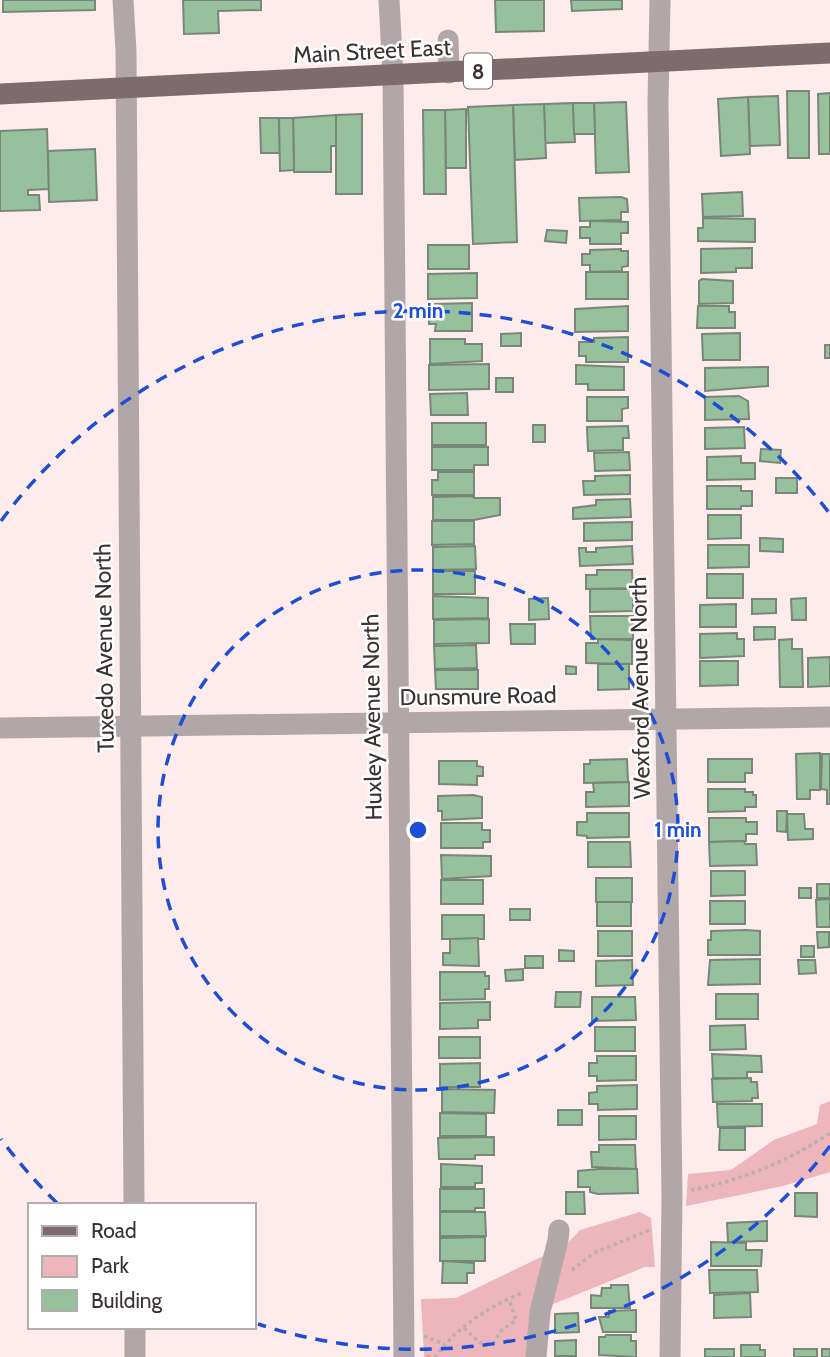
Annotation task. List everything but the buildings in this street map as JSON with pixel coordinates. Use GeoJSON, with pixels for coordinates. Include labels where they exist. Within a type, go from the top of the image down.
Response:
{"type":"FeatureCollection","features":[{"type":"Feature","properties":{"kind":"main road","name":"Main Street East"},"geometry":{"type":"LineString","coordinates":[[0,94],[125,90],[830,53]]}},
{"type":"Feature","properties":{"kind":"street","name":"Tuxedo Avenue North"},"geometry":{"type":"LineString","coordinates":[[123,0],[134,1203]]}},
{"type":"Feature","properties":{"kind":"street","name":"Huxley Avenue North"},"geometry":{"type":"LineString","coordinates":[[389,0],[393,76],[404,1357]]}},
{"type":"Feature","properties":{"kind":"street","name":"Wexford Avenue North"},"geometry":{"type":"LineString","coordinates":[[660,0],[658,103],[672,1198],[670,1357]]}},
{"type":"Feature","properties":{"kind":"street"},"geometry":{"type":"LineString","coordinates":[[448,40],[449,73]]}},
{"type":"Feature","properties":{"kind":"street","name":"Dunsmure Road"},"geometry":{"type":"LineString","coordinates":[[0,728],[830,717]]}},
{"type":"Feature","properties":{"kind":"street"},"geometry":{"type":"LineString","coordinates":[[536,1357],[540,1312],[559,1230]]}},
{"type":"Feature","properties":{"kind":"street"},"geometry":{"type":"LineString","coordinates":[[135,1329],[135,1357]]}},
{"type":"Feature","properties":{"kind":"path"},"geometry":{"type":"LineString","coordinates":[[427,1357],[436,1356],[444,1344],[485,1311],[523,1292],[547,1286],[594,1253],[652,1229],[659,1210],[683,1191],[724,1184],[755,1172],[812,1145],[830,1133]]}},
{"type":"Feature","properties":{"kind":"path"},"geometry":{"type":"LineString","coordinates":[[464,1328],[480,1343],[493,1344],[502,1331],[516,1320],[509,1299]]}},
{"type":"Feature","properties":{"kind":"green space"},"geometry":{"type":"Polygon","coordinates":[[[830,1101],[830,1172],[783,1186],[686,1206],[688,1174],[731,1170],[774,1140],[817,1124],[820,1105],[830,1101]]]}},
{"type":"Feature","properties":{"kind":"green space"},"geometry":{"type":"Polygon","coordinates":[[[640,1212],[651,1218],[655,1267],[645,1267],[536,1311],[529,1357],[424,1357],[421,1299],[456,1298],[566,1245],[580,1230],[640,1212]]]}}]}
